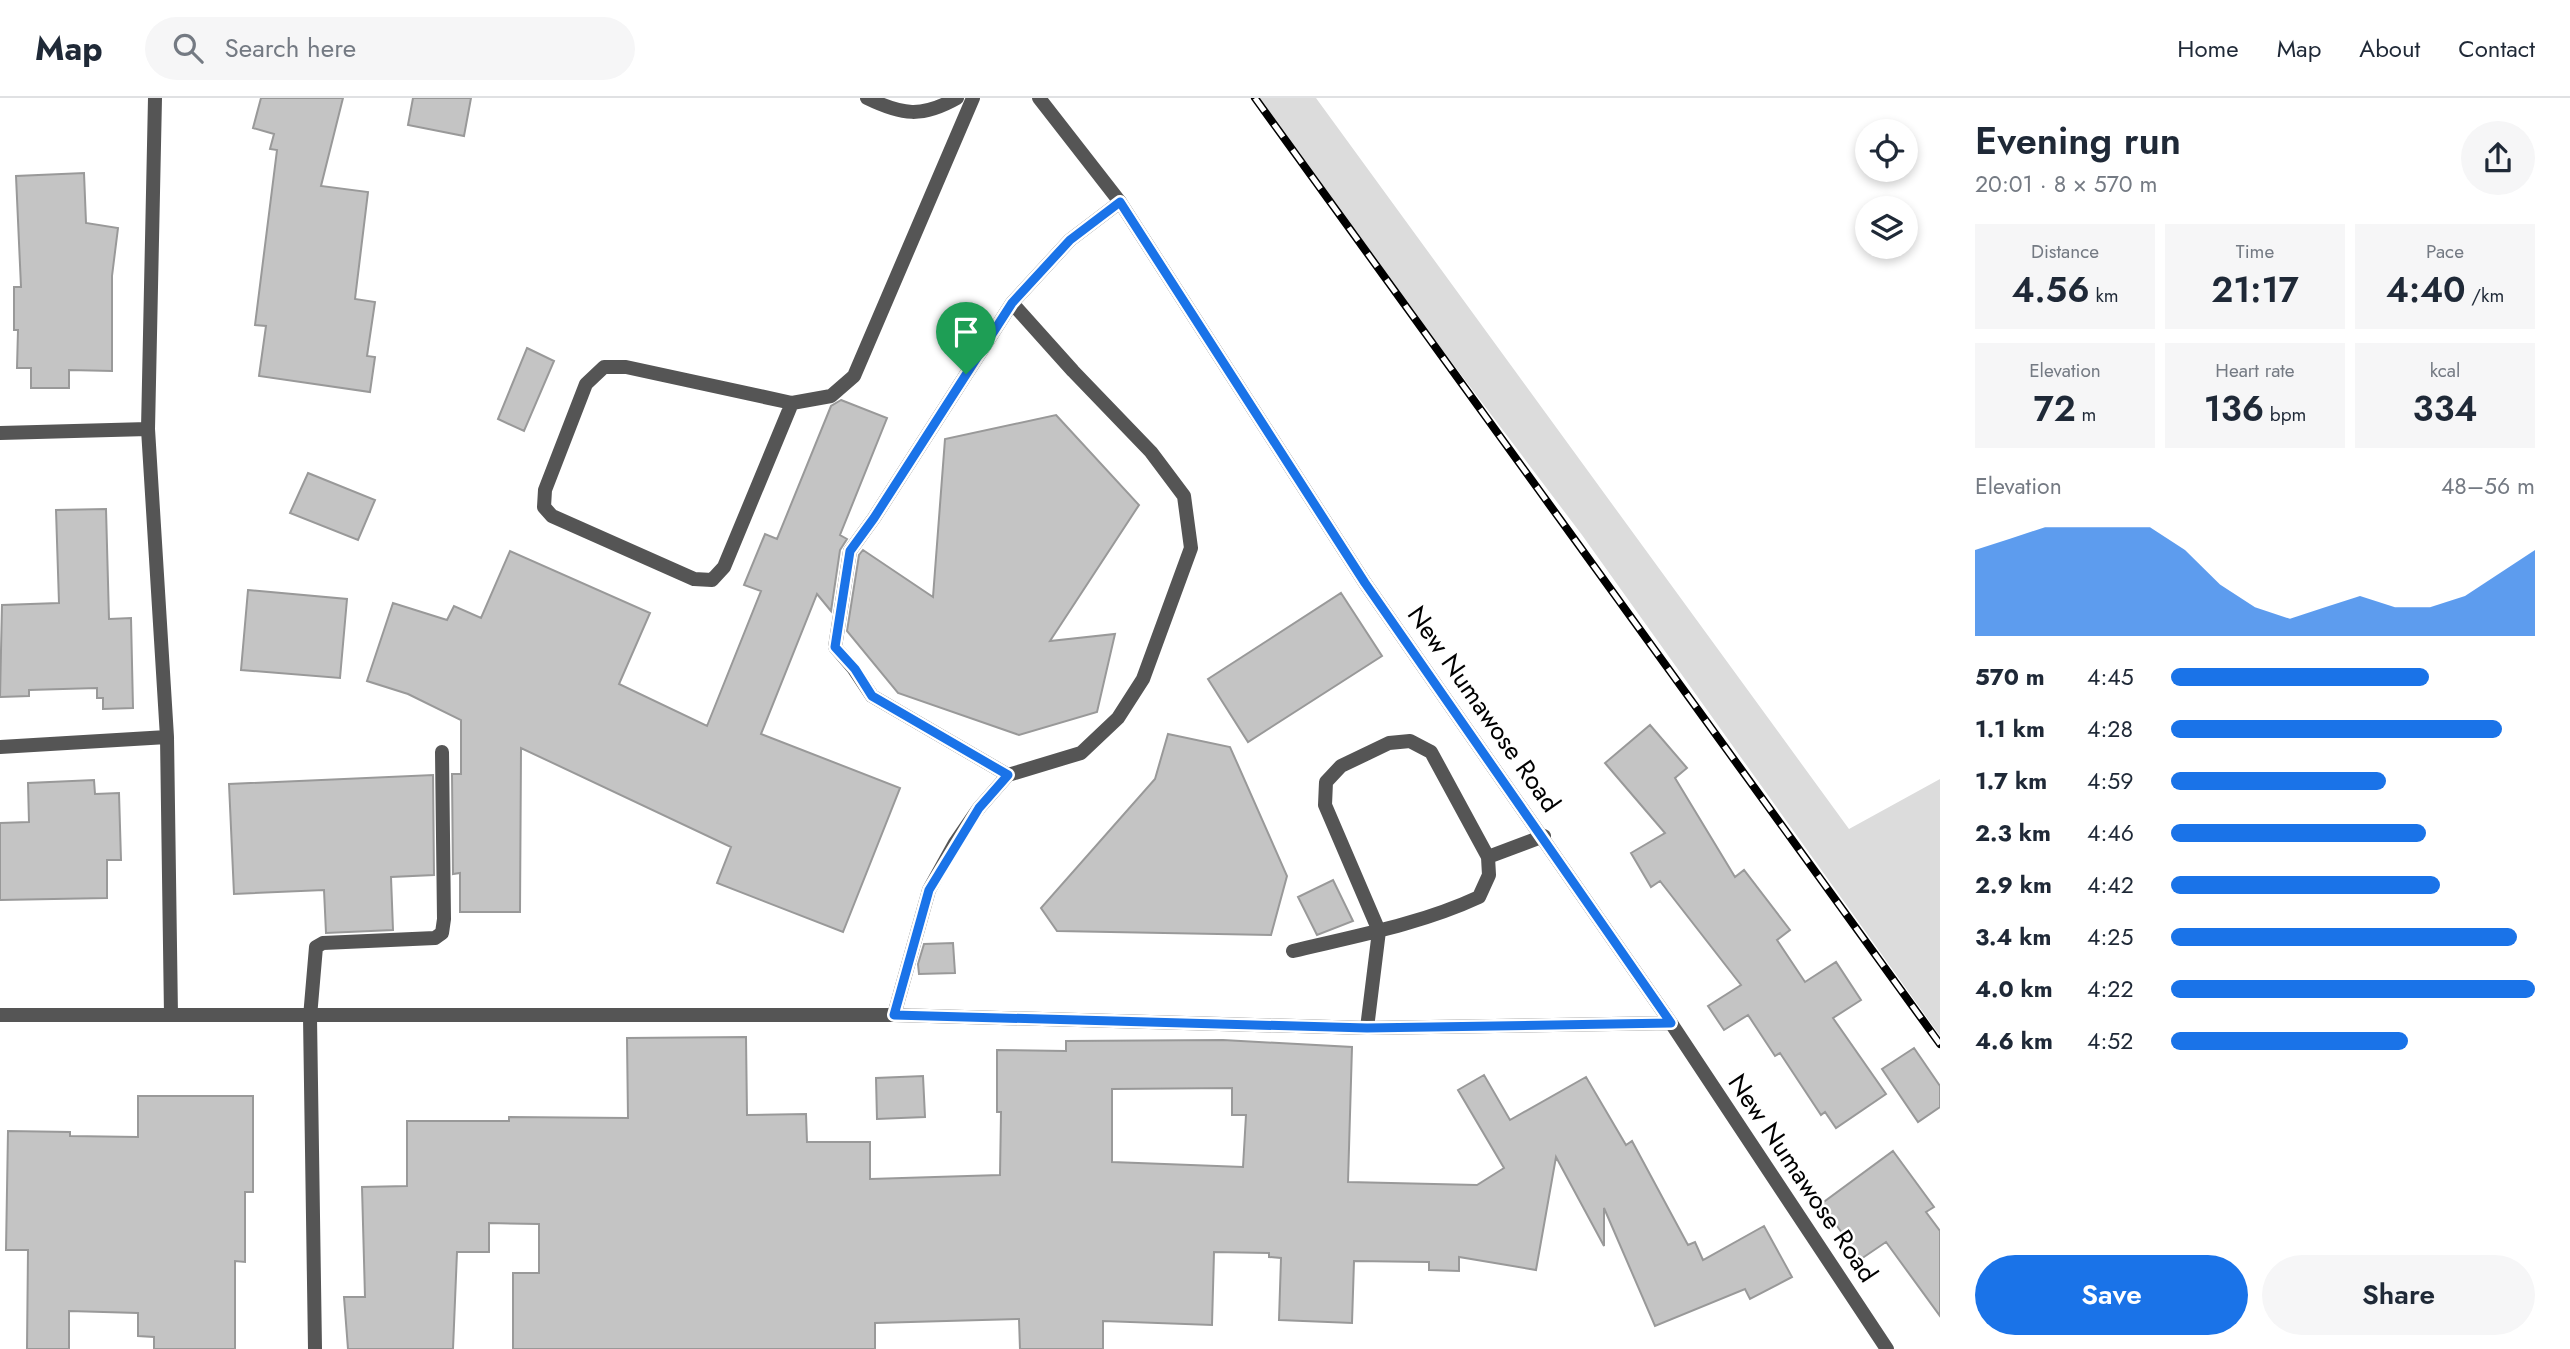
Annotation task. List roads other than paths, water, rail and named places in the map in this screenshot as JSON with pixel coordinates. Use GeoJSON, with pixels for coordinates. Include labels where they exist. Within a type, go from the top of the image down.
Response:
{"type":"FeatureCollection","features":[{"type":"Feature","properties":{"kind":"street"},"geometry":{"type":"LineString","coordinates":[[155,98],[148,429],[167,737],[171,1016]]}},
{"type":"Feature","properties":{"kind":"street"},"geometry":{"type":"LineString","coordinates":[[867,98],[904,113],[925,111],[957,98]]}},
{"type":"Feature","properties":{"kind":"street"},"geometry":{"type":"LineString","coordinates":[[792,403],[724,567],[712,580],[694,579],[552,516],[544,507],[545,490],[586,384],[604,367],[626,367],[792,403],[831,396],[854,376],[972,98]]}},
{"type":"Feature","properties":{"kind":"street","name":"New Numawose Road"},"geometry":{"type":"LineString","coordinates":[[1039,98],[1120,202],[1365,583],[1544,836],[1887,1349]]}},
{"type":"Feature","properties":{"kind":"street"},"geometry":{"type":"LineString","coordinates":[[1008,775],[872,696],[855,669],[835,647],[850,551],[1012,303],[1070,240],[1120,202]]}},
{"type":"Feature","properties":{"kind":"street"},"geometry":{"type":"LineString","coordinates":[[894,1015],[929,890],[979,808],[1008,775],[1082,753],[1118,718],[1143,679],[1191,548],[1184,496],[1151,452],[1012,303]]}},
{"type":"Feature","properties":{"kind":"street"},"geometry":{"type":"LineString","coordinates":[[0,433],[148,429]]}},
{"type":"Feature","properties":{"kind":"street"},"geometry":{"type":"LineString","coordinates":[[0,747],[167,737]]}},
{"type":"Feature","properties":{"kind":"street"},"geometry":{"type":"LineString","coordinates":[[1293,951],[1379,931],[1454,909],[1479,897],[1489,875],[1488,857],[1431,752],[1410,741],[1389,743],[1341,766],[1326,782],[1325,805],[1379,931],[1367,1028]]}},
{"type":"Feature","properties":{"kind":"street"},"geometry":{"type":"LineString","coordinates":[[315,1349],[310,1017],[316,947],[323,943],[435,938],[442,933],[442,752]]}},
{"type":"Feature","properties":{"kind":"street"},"geometry":{"type":"LineString","coordinates":[[1488,857],[1544,836]]}},
{"type":"Feature","properties":{"kind":"street"},"geometry":{"type":"LineString","coordinates":[[0,1015],[894,1015],[1367,1028],[1671,1023]]}},
{"type":"Feature","properties":{"kind":"railway"},"geometry":{"type":"LineString","coordinates":[[1255,98],[1940,1044]]}}]}
